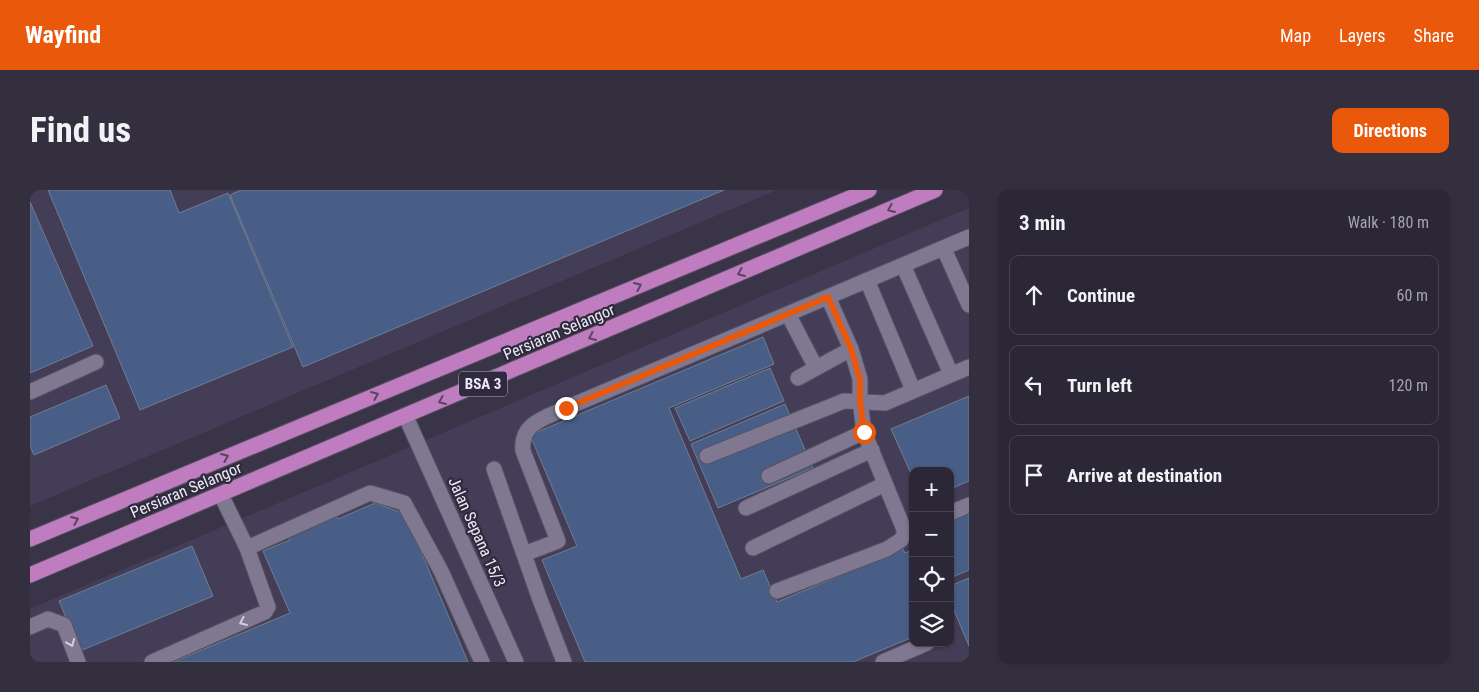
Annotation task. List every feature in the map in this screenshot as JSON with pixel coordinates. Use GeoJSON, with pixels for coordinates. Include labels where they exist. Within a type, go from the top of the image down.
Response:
{"type":"FeatureCollection","features":[{"type":"Feature","properties":{"kind":"main road","name":"Persiaran Selangor"},"geometry":{"type":"LineString","coordinates":[[30,538],[869,190]]}},
{"type":"Feature","properties":{"kind":"main road","name":"Persiaran Selangor"},"geometry":{"type":"LineString","coordinates":[[30,576],[935,190]]}},
{"type":"Feature","properties":{"kind":"lane"},"geometry":{"type":"LineString","coordinates":[[524,554],[558,541],[523,451],[524,433],[531,425],[969,237]]}},
{"type":"Feature","properties":{"kind":"lane"},"geometry":{"type":"LineString","coordinates":[[944,249],[969,306]]}},
{"type":"Feature","properties":{"kind":"lane"},"geometry":{"type":"LineString","coordinates":[[903,265],[951,374]]}},
{"type":"Feature","properties":{"kind":"lane"},"geometry":{"type":"LineString","coordinates":[[867,280],[914,390]]}},
{"type":"Feature","properties":{"kind":"lane"},"geometry":{"type":"LineString","coordinates":[[776,591],[887,549],[901,540],[909,531],[885,484],[864,432],[860,401],[860,379],[851,349],[828,297]]}},
{"type":"Feature","properties":{"kind":"lane"},"geometry":{"type":"LineString","coordinates":[[788,314],[816,368]]}},
{"type":"Feature","properties":{"kind":"lane"},"geometry":{"type":"LineString","coordinates":[[798,378],[851,349]]}},
{"type":"Feature","properties":{"kind":"lane"},"geometry":{"type":"LineString","coordinates":[[30,392],[96,362]]}},
{"type":"Feature","properties":{"kind":"lane"},"geometry":{"type":"LineString","coordinates":[[707,456],[844,401],[885,403],[969,366]]}},
{"type":"Feature","properties":{"kind":"lane","name":"Jalan Sepana 15/3"},"geometry":{"type":"LineString","coordinates":[[406,417],[516,662]]}},
{"type":"Feature","properties":{"kind":"lane"},"geometry":{"type":"LineString","coordinates":[[770,476],[864,432]]}},
{"type":"Feature","properties":{"kind":"lane"},"geometry":{"type":"LineString","coordinates":[[746,508],[872,450]]}},
{"type":"Feature","properties":{"kind":"lane"},"geometry":{"type":"LineString","coordinates":[[494,469],[564,662]]}},
{"type":"Feature","properties":{"kind":"lane"},"geometry":{"type":"LineString","coordinates":[[753,548],[885,484]]}},
{"type":"Feature","properties":{"kind":"lane"},"geometry":{"type":"LineString","coordinates":[[247,548],[370,493],[404,503],[441,571],[482,662]]}},
{"type":"Feature","properties":{"kind":"lane"},"geometry":{"type":"LineString","coordinates":[[152,662],[264,612],[268,607],[247,548],[221,495]]}},
{"type":"Feature","properties":{"kind":"lane"},"geometry":{"type":"LineString","coordinates":[[952,512],[969,505]]}},
{"type":"Feature","properties":{"kind":"lane"},"geometry":{"type":"LineString","coordinates":[[30,627],[48,619],[64,625],[78,662]]}},
{"type":"Feature","properties":{"kind":"lane"},"geometry":{"type":"LineString","coordinates":[[883,662],[918,647]]}},
{"type":"Feature","properties":{"kind":"shaded area"},"geometry":{"type":"Polygon","coordinates":[[[30,190],[777,190],[30,506],[30,190]]]}},
{"type":"Feature","properties":{"kind":"shaded area"},"geometry":{"type":"Polygon","coordinates":[[[969,208],[969,662],[30,662],[30,609],[969,208]]]}},
{"type":"Feature","properties":{"kind":"building"},"geometry":{"type":"Polygon","coordinates":[[[48,190],[170,190],[179,213],[228,193],[293,347],[140,410],[48,190]]]}},
{"type":"Feature","properties":{"kind":"building"},"geometry":{"type":"Polygon","coordinates":[[[241,190],[724,190],[303,367],[230,195],[241,190]]]}},
{"type":"Feature","properties":{"kind":"building"},"geometry":{"type":"Polygon","coordinates":[[[30,202],[93,346],[30,373],[30,202]]]}},
{"type":"Feature","properties":{"kind":"building"},"geometry":{"type":"Polygon","coordinates":[[[763,337],[774,364],[669,408],[741,579],[763,570],[777,602],[903,549],[905,553],[909,552],[909,639],[853,662],[585,662],[542,560],[577,546],[530,435],[763,337]]]}},
{"type":"Feature","properties":{"kind":"building"},"geometry":{"type":"Polygon","coordinates":[[[770,368],[784,401],[690,441],[675,408],[770,368]]]}},
{"type":"Feature","properties":{"kind":"building"},"geometry":{"type":"Polygon","coordinates":[[[106,385],[120,418],[34,455],[30,446],[30,417],[106,385]]]}},
{"type":"Feature","properties":{"kind":"building"},"geometry":{"type":"Polygon","coordinates":[[[969,396],[969,481],[954,487],[954,467],[909,467],[909,469],[891,429],[969,396]]]}},
{"type":"Feature","properties":{"kind":"building"},"geometry":{"type":"Polygon","coordinates":[[[785,404],[813,468],[718,508],[691,444],[785,404]]]}},
{"type":"Feature","properties":{"kind":"building"},"geometry":{"type":"Polygon","coordinates":[[[375,503],[405,514],[468,662],[173,662],[290,613],[263,551],[290,540],[287,534],[335,513],[338,519],[375,503]]]}},
{"type":"Feature","properties":{"kind":"building"},"geometry":{"type":"Polygon","coordinates":[[[969,512],[969,570],[954,576],[954,557],[954,518],[969,512]]]}},
{"type":"Feature","properties":{"kind":"building"},"geometry":{"type":"Polygon","coordinates":[[[192,546],[213,596],[80,651],[59,601],[192,546]]]}},
{"type":"Feature","properties":{"kind":"building"},"geometry":{"type":"Polygon","coordinates":[[[969,578],[969,646],[954,610],[954,584],[969,578]]]}},
{"type":"Feature","properties":{"kind":"route"},"geometry":{"type":"LineString","coordinates":[[566,408],[828,297],[851,349],[860,379],[860,401],[864,432]]}}]}
